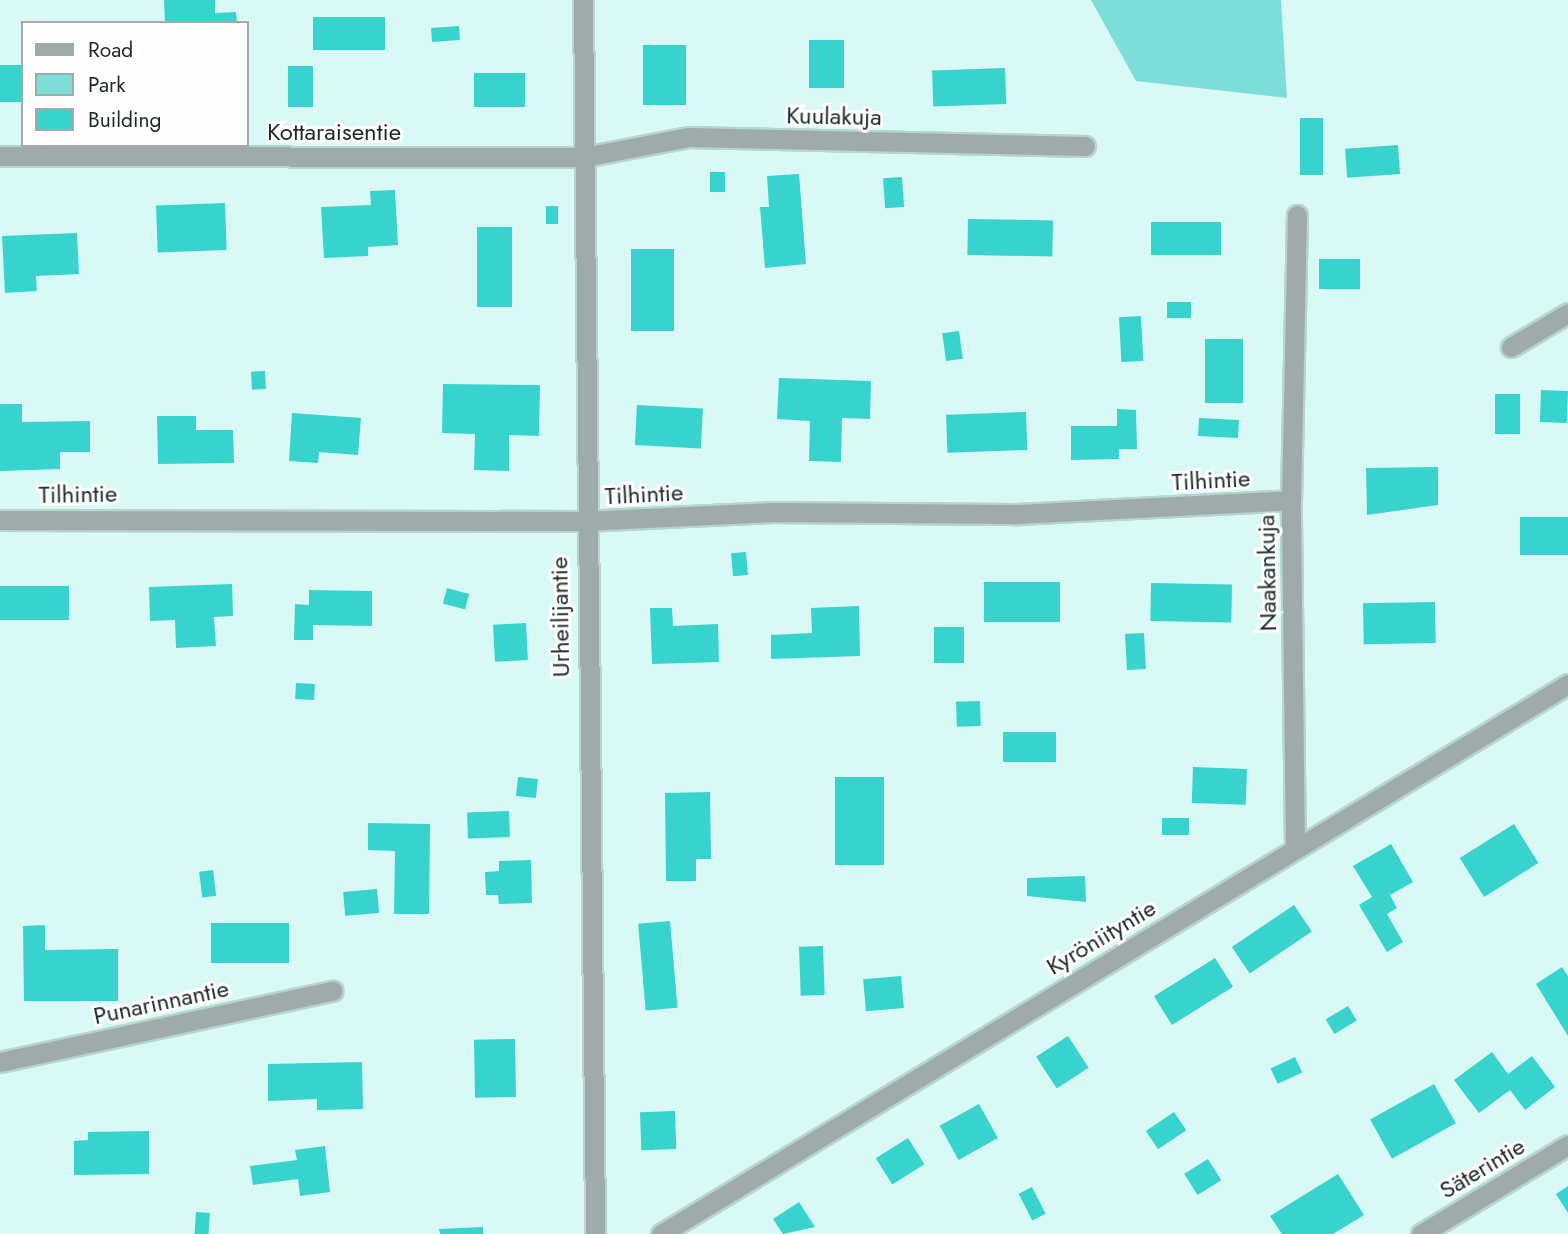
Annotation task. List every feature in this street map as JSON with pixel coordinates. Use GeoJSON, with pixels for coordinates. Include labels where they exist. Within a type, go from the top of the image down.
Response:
{"type":"FeatureCollection","features":[{"type":"Feature","properties":{"kind":"street","name":"Urheilijantie"},"geometry":{"type":"LineString","coordinates":[[583,0],[583,521],[595,1234]]}},
{"type":"Feature","properties":{"kind":"street","name":"Kuulakuja"},"geometry":{"type":"LineString","coordinates":[[584,158],[689,137],[1085,146]]}},
{"type":"Feature","properties":{"kind":"street","name":"Kottaraisentie"},"geometry":{"type":"LineString","coordinates":[[0,156],[584,158]]}},
{"type":"Feature","properties":{"kind":"street","name":"Naakankuja"},"geometry":{"type":"LineString","coordinates":[[1295,847],[1291,500],[1297,215]]}},
{"type":"Feature","properties":{"kind":"street"},"geometry":{"type":"LineString","coordinates":[[1511,346],[1568,313]]}},
{"type":"Feature","properties":{"kind":"street","name":"Tilhintie"},"geometry":{"type":"LineString","coordinates":[[0,520],[583,521],[773,512],[1017,514],[1291,500]]}},
{"type":"Feature","properties":{"kind":"street","name":"Kyröniityntie"},"geometry":{"type":"LineString","coordinates":[[661,1234],[1295,847],[1568,684]]}},
{"type":"Feature","properties":{"kind":"street","name":"Punarinnantie"},"geometry":{"type":"LineString","coordinates":[[0,1062],[332,991]]}},
{"type":"Feature","properties":{"kind":"street","name":"Säterintie"},"geometry":{"type":"LineString","coordinates":[[1421,1234],[1568,1145]]}},
{"type":"Feature","properties":{"kind":"green space"},"geometry":{"type":"Polygon","coordinates":[[[1091,0],[1281,0],[1287,98],[1136,81],[1091,0]]]}},
{"type":"Feature","properties":{"kind":"building"},"geometry":{"type":"Polygon","coordinates":[[[164,0],[215,0],[215,13],[236,12],[237,21],[165,21],[164,0]]]}},
{"type":"Feature","properties":{"kind":"building"},"geometry":{"type":"Polygon","coordinates":[[[313,17],[385,17],[385,50],[313,50],[313,17]]]}},
{"type":"Feature","properties":{"kind":"building"},"geometry":{"type":"Polygon","coordinates":[[[459,26],[460,40],[432,42],[431,28],[459,26]]]}},
{"type":"Feature","properties":{"kind":"building"},"geometry":{"type":"Polygon","coordinates":[[[809,40],[844,40],[844,88],[809,88],[809,40]]]}},
{"type":"Feature","properties":{"kind":"building"},"geometry":{"type":"Polygon","coordinates":[[[643,45],[686,45],[686,105],[643,105],[643,45]]]}},
{"type":"Feature","properties":{"kind":"building"},"geometry":{"type":"Polygon","coordinates":[[[0,65],[21,65],[21,102],[0,102],[0,65]]]}},
{"type":"Feature","properties":{"kind":"building"},"geometry":{"type":"Polygon","coordinates":[[[288,66],[313,66],[313,107],[288,107],[288,66]]]}},
{"type":"Feature","properties":{"kind":"building"},"geometry":{"type":"Polygon","coordinates":[[[1005,68],[1006,104],[933,107],[932,71],[1005,68]]]}},
{"type":"Feature","properties":{"kind":"building"},"geometry":{"type":"Polygon","coordinates":[[[474,73],[525,73],[525,107],[474,107],[474,73]]]}},
{"type":"Feature","properties":{"kind":"building"},"geometry":{"type":"Polygon","coordinates":[[[1300,118],[1323,118],[1323,175],[1300,175],[1300,118]]]}},
{"type":"Feature","properties":{"kind":"building"},"geometry":{"type":"Polygon","coordinates":[[[1398,145],[1400,174],[1347,178],[1345,149],[1398,145]]]}},
{"type":"Feature","properties":{"kind":"building"},"geometry":{"type":"Polygon","coordinates":[[[710,172],[725,172],[725,192],[710,192],[710,172]]]}},
{"type":"Feature","properties":{"kind":"building"},"geometry":{"type":"Polygon","coordinates":[[[799,174],[806,264],[765,268],[760,207],[769,207],[767,176],[799,174]]]}},
{"type":"Feature","properties":{"kind":"building"},"geometry":{"type":"Polygon","coordinates":[[[902,177],[904,207],[885,208],[883,178],[902,177]]]}},
{"type":"Feature","properties":{"kind":"building"},"geometry":{"type":"Polygon","coordinates":[[[395,190],[398,245],[368,247],[368,256],[324,258],[321,207],[371,205],[370,191],[395,190]]]}},
{"type":"Feature","properties":{"kind":"building"},"geometry":{"type":"Polygon","coordinates":[[[225,203],[227,250],[158,252],[156,205],[225,203]]]}},
{"type":"Feature","properties":{"kind":"building"},"geometry":{"type":"Polygon","coordinates":[[[546,206],[558,206],[558,224],[546,224],[546,206]]]}},
{"type":"Feature","properties":{"kind":"building"},"geometry":{"type":"Polygon","coordinates":[[[968,219],[1053,220],[1052,256],[967,255],[968,219]]]}},
{"type":"Feature","properties":{"kind":"building"},"geometry":{"type":"Polygon","coordinates":[[[1151,222],[1221,222],[1221,255],[1151,255],[1151,222]]]}},
{"type":"Feature","properties":{"kind":"building"},"geometry":{"type":"Polygon","coordinates":[[[477,227],[512,227],[512,307],[477,307],[477,227]]]}},
{"type":"Feature","properties":{"kind":"building"},"geometry":{"type":"Polygon","coordinates":[[[77,233],[79,274],[36,276],[37,291],[5,293],[2,236],[77,233]]]}},
{"type":"Feature","properties":{"kind":"building"},"geometry":{"type":"Polygon","coordinates":[[[631,249],[674,249],[674,331],[631,331],[631,249]]]}},
{"type":"Feature","properties":{"kind":"building"},"geometry":{"type":"Polygon","coordinates":[[[1319,259],[1360,259],[1360,289],[1319,289],[1319,259]]]}},
{"type":"Feature","properties":{"kind":"building"},"geometry":{"type":"Polygon","coordinates":[[[1167,302],[1191,302],[1191,318],[1167,318],[1167,302]]]}},
{"type":"Feature","properties":{"kind":"building"},"geometry":{"type":"Polygon","coordinates":[[[1141,316],[1143,361],[1121,362],[1119,317],[1141,316]]]}},
{"type":"Feature","properties":{"kind":"building"},"geometry":{"type":"Polygon","coordinates":[[[959,331],[963,359],[946,361],[942,333],[959,331]]]}},
{"type":"Feature","properties":{"kind":"building"},"geometry":{"type":"Polygon","coordinates":[[[1205,339],[1243,339],[1243,403],[1205,403],[1205,339]]]}},
{"type":"Feature","properties":{"kind":"building"},"geometry":{"type":"Polygon","coordinates":[[[265,371],[266,389],[252,390],[251,372],[265,371]]]}},
{"type":"Feature","properties":{"kind":"building"},"geometry":{"type":"Polygon","coordinates":[[[779,378],[871,381],[870,419],[842,418],[841,462],[809,461],[810,421],[777,419],[779,378]]]}},
{"type":"Feature","properties":{"kind":"building"},"geometry":{"type":"Polygon","coordinates":[[[443,384],[540,385],[539,436],[509,435],[509,471],[474,470],[475,434],[442,433],[443,384]]]}},
{"type":"Feature","properties":{"kind":"building"},"geometry":{"type":"Polygon","coordinates":[[[1541,390],[1568,391],[1567,423],[1540,422],[1541,390]]]}},
{"type":"Feature","properties":{"kind":"building"},"geometry":{"type":"Polygon","coordinates":[[[1495,394],[1520,394],[1520,434],[1495,434],[1495,394]]]}},
{"type":"Feature","properties":{"kind":"building"},"geometry":{"type":"Polygon","coordinates":[[[0,404],[22,404],[22,422],[90,421],[90,452],[60,452],[60,469],[0,471],[0,404]]]}},
{"type":"Feature","properties":{"kind":"building"},"geometry":{"type":"Polygon","coordinates":[[[637,405],[703,408],[701,448],[635,445],[637,405]]]}},
{"type":"Feature","properties":{"kind":"building"},"geometry":{"type":"Polygon","coordinates":[[[1117,409],[1136,410],[1137,449],[1119,449],[1119,459],[1071,460],[1071,426],[1117,426],[1117,409]]]}},
{"type":"Feature","properties":{"kind":"building"},"geometry":{"type":"Polygon","coordinates":[[[1026,412],[1027,450],[947,453],[946,415],[1026,412]]]}},
{"type":"Feature","properties":{"kind":"building"},"geometry":{"type":"Polygon","coordinates":[[[292,413],[361,418],[358,455],[319,452],[318,463],[289,461],[292,413]]]}},
{"type":"Feature","properties":{"kind":"building"},"geometry":{"type":"Polygon","coordinates":[[[157,416],[196,416],[196,430],[233,430],[234,463],[158,464],[157,416]]]}},
{"type":"Feature","properties":{"kind":"building"},"geometry":{"type":"Polygon","coordinates":[[[1199,418],[1239,420],[1238,438],[1198,436],[1199,418]]]}},
{"type":"Feature","properties":{"kind":"building"},"geometry":{"type":"Polygon","coordinates":[[[1438,467],[1438,505],[1367,515],[1366,468],[1438,467]]]}},
{"type":"Feature","properties":{"kind":"building"},"geometry":{"type":"Polygon","coordinates":[[[1520,517],[1568,517],[1568,555],[1520,555],[1520,517]]]}},
{"type":"Feature","properties":{"kind":"building"},"geometry":{"type":"Polygon","coordinates":[[[746,552],[748,575],[733,576],[731,553],[746,552]]]}},
{"type":"Feature","properties":{"kind":"building"},"geometry":{"type":"Polygon","coordinates":[[[984,582],[1060,582],[1060,622],[984,622],[984,582]]]}},
{"type":"Feature","properties":{"kind":"building"},"geometry":{"type":"Polygon","coordinates":[[[1151,583],[1232,584],[1231,622],[1150,621],[1151,583]]]}},
{"type":"Feature","properties":{"kind":"building"},"geometry":{"type":"Polygon","coordinates":[[[232,584],[233,616],[214,617],[216,646],[176,648],[175,620],[150,621],[149,587],[232,584]]]}},
{"type":"Feature","properties":{"kind":"building"},"geometry":{"type":"Polygon","coordinates":[[[0,586],[69,586],[69,620],[0,620],[0,586]]]}},
{"type":"Feature","properties":{"kind":"building"},"geometry":{"type":"Polygon","coordinates":[[[447,588],[469,594],[465,609],[443,603],[447,588]]]}},
{"type":"Feature","properties":{"kind":"building"},"geometry":{"type":"Polygon","coordinates":[[[309,590],[372,591],[372,626],[313,625],[313,640],[294,640],[295,604],[309,605],[309,590]]]}},
{"type":"Feature","properties":{"kind":"building"},"geometry":{"type":"Polygon","coordinates":[[[1435,602],[1436,643],[1364,644],[1363,603],[1435,602]]]}},
{"type":"Feature","properties":{"kind":"building"},"geometry":{"type":"Polygon","coordinates":[[[859,606],[860,656],[771,659],[771,635],[812,633],[811,608],[859,606]]]}},
{"type":"Feature","properties":{"kind":"building"},"geometry":{"type":"Polygon","coordinates":[[[650,608],[672,608],[673,626],[718,624],[719,662],[652,664],[650,608]]]}},
{"type":"Feature","properties":{"kind":"building"},"geometry":{"type":"Polygon","coordinates":[[[526,623],[528,660],[495,662],[493,625],[526,623]]]}},
{"type":"Feature","properties":{"kind":"building"},"geometry":{"type":"Polygon","coordinates":[[[934,627],[964,627],[964,663],[934,663],[934,627]]]}},
{"type":"Feature","properties":{"kind":"building"},"geometry":{"type":"Polygon","coordinates":[[[1144,633],[1146,669],[1127,670],[1125,634],[1144,633]]]}},
{"type":"Feature","properties":{"kind":"building"},"geometry":{"type":"Polygon","coordinates":[[[296,683],[315,684],[314,700],[295,699],[296,683]]]}},
{"type":"Feature","properties":{"kind":"building"},"geometry":{"type":"Polygon","coordinates":[[[980,701],[981,726],[957,727],[956,702],[980,701]]]}},
{"type":"Feature","properties":{"kind":"building"},"geometry":{"type":"Polygon","coordinates":[[[1003,732],[1056,732],[1056,762],[1003,762],[1003,732]]]}},
{"type":"Feature","properties":{"kind":"building"},"geometry":{"type":"Polygon","coordinates":[[[1193,767],[1247,769],[1246,805],[1192,803],[1193,767]]]}},
{"type":"Feature","properties":{"kind":"building"},"geometry":{"type":"Polygon","coordinates":[[[518,777],[538,779],[536,798],[516,796],[518,777]]]}},
{"type":"Feature","properties":{"kind":"building"},"geometry":{"type":"Polygon","coordinates":[[[835,777],[884,777],[884,865],[835,865],[835,777]]]}},
{"type":"Feature","properties":{"kind":"building"},"geometry":{"type":"Polygon","coordinates":[[[710,792],[711,859],[696,859],[696,881],[666,881],[665,793],[710,792]]]}},
{"type":"Feature","properties":{"kind":"building"},"geometry":{"type":"Polygon","coordinates":[[[509,811],[510,837],[468,838],[467,812],[509,811]]]}},
{"type":"Feature","properties":{"kind":"building"},"geometry":{"type":"Polygon","coordinates":[[[1162,818],[1189,818],[1189,835],[1162,835],[1162,818]]]}},
{"type":"Feature","properties":{"kind":"building"},"geometry":{"type":"Polygon","coordinates":[[[368,823],[430,824],[429,914],[394,914],[395,851],[368,850],[368,823]]]}},
{"type":"Feature","properties":{"kind":"building"},"geometry":{"type":"Polygon","coordinates":[[[1514,824],[1538,863],[1484,897],[1460,858],[1514,824]]]}},
{"type":"Feature","properties":{"kind":"building"},"geometry":{"type":"Polygon","coordinates":[[[1391,844],[1413,882],[1390,895],[1397,908],[1387,914],[1403,942],[1387,952],[1359,905],[1372,897],[1353,866],[1391,844]]]}},
{"type":"Feature","properties":{"kind":"building"},"geometry":{"type":"Polygon","coordinates":[[[531,860],[532,903],[499,904],[498,895],[486,895],[485,872],[499,871],[499,861],[531,860]]]}},
{"type":"Feature","properties":{"kind":"building"},"geometry":{"type":"Polygon","coordinates":[[[213,870],[216,896],[202,898],[199,872],[213,870]]]}},
{"type":"Feature","properties":{"kind":"building"},"geometry":{"type":"Polygon","coordinates":[[[1085,876],[1086,902],[1027,896],[1027,878],[1085,876]]]}},
{"type":"Feature","properties":{"kind":"building"},"geometry":{"type":"Polygon","coordinates":[[[377,889],[379,913],[345,916],[343,892],[377,889]]]}},
{"type":"Feature","properties":{"kind":"building"},"geometry":{"type":"Polygon","coordinates":[[[1294,905],[1312,932],[1250,973],[1232,947],[1294,905]]]}},
{"type":"Feature","properties":{"kind":"building"},"geometry":{"type":"Polygon","coordinates":[[[670,921],[678,1008],[646,1010],[638,924],[670,921]]]}},
{"type":"Feature","properties":{"kind":"building"},"geometry":{"type":"Polygon","coordinates":[[[211,923],[289,923],[289,963],[211,963],[211,923]]]}},
{"type":"Feature","properties":{"kind":"building"},"geometry":{"type":"Polygon","coordinates":[[[45,925],[45,950],[118,949],[118,1001],[24,1001],[23,926],[45,925]]]}},
{"type":"Feature","properties":{"kind":"building"},"geometry":{"type":"Polygon","coordinates":[[[823,946],[825,995],[801,996],[799,947],[823,946]]]}},
{"type":"Feature","properties":{"kind":"building"},"geometry":{"type":"Polygon","coordinates":[[[1215,958],[1233,987],[1172,1025],[1154,996],[1215,958]]]}},
{"type":"Feature","properties":{"kind":"building"},"geometry":{"type":"Polygon","coordinates":[[[1562,967],[1568,976],[1568,1036],[1536,984],[1562,967]]]}},
{"type":"Feature","properties":{"kind":"building"},"geometry":{"type":"Polygon","coordinates":[[[901,976],[904,1008],[866,1011],[863,979],[901,976]]]}},
{"type":"Feature","properties":{"kind":"building"},"geometry":{"type":"Polygon","coordinates":[[[1348,1006],[1357,1021],[1334,1034],[1326,1019],[1348,1006]]]}},
{"type":"Feature","properties":{"kind":"building"},"geometry":{"type":"Polygon","coordinates":[[[1068,1036],[1089,1068],[1057,1089],[1036,1057],[1068,1036]]]}},
{"type":"Feature","properties":{"kind":"building"},"geometry":{"type":"Polygon","coordinates":[[[515,1039],[516,1097],[475,1098],[474,1040],[515,1039]]]}},
{"type":"Feature","properties":{"kind":"building"},"geometry":{"type":"Polygon","coordinates":[[[1492,1052],[1508,1074],[1532,1056],[1555,1087],[1525,1110],[1510,1090],[1479,1113],[1454,1080],[1492,1052]]]}},
{"type":"Feature","properties":{"kind":"building"},"geometry":{"type":"Polygon","coordinates":[[[1295,1057],[1302,1072],[1278,1084],[1271,1068],[1295,1057]]]}},
{"type":"Feature","properties":{"kind":"building"},"geometry":{"type":"Polygon","coordinates":[[[362,1062],[363,1109],[317,1110],[317,1099],[268,1101],[268,1064],[362,1062]]]}},
{"type":"Feature","properties":{"kind":"building"},"geometry":{"type":"Polygon","coordinates":[[[1434,1084],[1456,1123],[1392,1159],[1370,1119],[1434,1084]]]}},
{"type":"Feature","properties":{"kind":"building"},"geometry":{"type":"Polygon","coordinates":[[[979,1104],[998,1138],[959,1160],[940,1126],[979,1104]]]}},
{"type":"Feature","properties":{"kind":"building"},"geometry":{"type":"Polygon","coordinates":[[[675,1111],[676,1149],[641,1150],[640,1112],[675,1111]]]}},
{"type":"Feature","properties":{"kind":"building"},"geometry":{"type":"Polygon","coordinates":[[[1174,1112],[1186,1130],[1158,1149],[1146,1131],[1174,1112]]]}},
{"type":"Feature","properties":{"kind":"building"},"geometry":{"type":"Polygon","coordinates":[[[149,1131],[149,1174],[74,1175],[74,1141],[88,1140],[88,1132],[149,1131]]]}},
{"type":"Feature","properties":{"kind":"building"},"geometry":{"type":"Polygon","coordinates":[[[908,1138],[924,1164],[892,1184],[876,1158],[908,1138]]]}},
{"type":"Feature","properties":{"kind":"building"},"geometry":{"type":"Polygon","coordinates":[[[325,1146],[330,1192],[300,1196],[298,1179],[253,1185],[250,1166],[297,1160],[295,1150],[325,1146]]]}},
{"type":"Feature","properties":{"kind":"building"},"geometry":{"type":"Polygon","coordinates":[[[1208,1159],[1221,1180],[1198,1195],[1184,1174],[1208,1159]]]}},
{"type":"Feature","properties":{"kind":"building"},"geometry":{"type":"Polygon","coordinates":[[[1338,1174],[1364,1215],[1333,1234],[1282,1234],[1270,1216],[1338,1174]]]}},
{"type":"Feature","properties":{"kind":"building"},"geometry":{"type":"Polygon","coordinates":[[[1568,1186],[1568,1213],[1556,1194],[1568,1186]]]}},
{"type":"Feature","properties":{"kind":"building"},"geometry":{"type":"Polygon","coordinates":[[[1032,1187],[1046,1214],[1032,1221],[1019,1194],[1032,1187]]]}},
{"type":"Feature","properties":{"kind":"building"},"geometry":{"type":"Polygon","coordinates":[[[799,1202],[815,1227],[783,1234],[773,1219],[799,1202]]]}},
{"type":"Feature","properties":{"kind":"building"},"geometry":{"type":"Polygon","coordinates":[[[196,1212],[210,1213],[208,1234],[194,1234],[196,1212]]]}},
{"type":"Feature","properties":{"kind":"building"},"geometry":{"type":"Polygon","coordinates":[[[483,1227],[483,1234],[440,1234],[439,1229],[483,1227]]]}}]}
